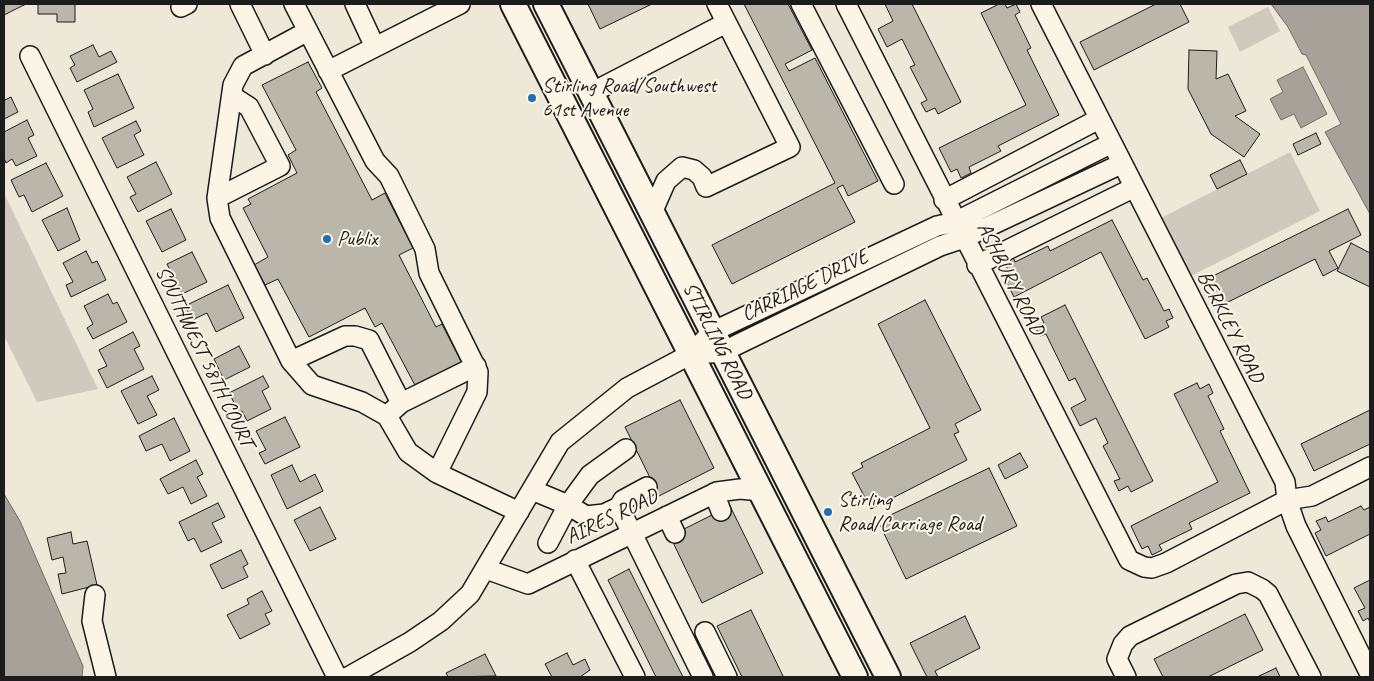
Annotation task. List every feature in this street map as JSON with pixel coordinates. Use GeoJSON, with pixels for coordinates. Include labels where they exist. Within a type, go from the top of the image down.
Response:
{"type":"FeatureCollection","features":[{"type":"Feature","properties":{"kind":"main road","name":"STIRLING ROAD"},"geometry":{"type":"LineString","coordinates":[[513,4],[855,677]]}},
{"type":"Feature","properties":{"kind":"main road","name":"STIRLING ROAD"},"geometry":{"type":"LineString","coordinates":[[546,4],[888,677]]}},
{"type":"Feature","properties":{"kind":"street"},"geometry":{"type":"LineString","coordinates":[[240,4],[265,55]]}},
{"type":"Feature","properties":{"kind":"street"},"geometry":{"type":"LineString","coordinates":[[294,4],[375,161],[389,176],[425,249],[429,273],[478,372],[477,392],[437,472]]}},
{"type":"Feature","properties":{"kind":"street"},"geometry":{"type":"LineString","coordinates":[[355,4],[375,47]]}},
{"type":"Feature","properties":{"kind":"street"},"geometry":{"type":"LineString","coordinates":[[328,71],[460,4]]}},
{"type":"Feature","properties":{"kind":"street"},"geometry":{"type":"LineString","coordinates":[[652,213],[666,181],[682,167],[694,170],[702,177],[706,187],[790,147],[717,4]]}},
{"type":"Feature","properties":{"kind":"street"},"geometry":{"type":"LineString","coordinates":[[801,4],[894,184]]}},
{"type":"Feature","properties":{"kind":"street","name":"ASHBURY ROAD"},"geometry":{"type":"LineString","coordinates":[[846,4],[977,265],[1129,560],[1144,567],[1152,568],[1166,563],[1287,500]]}},
{"type":"Feature","properties":{"kind":"street","name":"BERKLEY ROAD"},"geometry":{"type":"LineString","coordinates":[[1042,4],[1121,164],[1285,482],[1287,500],[1296,526],[1370,674]]}},
{"type":"Feature","properties":{"kind":"street"},"geometry":{"type":"LineString","coordinates":[[591,93],[726,23]]}},
{"type":"Feature","properties":{"kind":"street"},"geometry":{"type":"LineString","coordinates":[[308,31],[243,66],[233,85],[217,198],[220,218],[291,361],[312,385],[362,402],[387,416],[408,452],[437,472],[519,512]]}},
{"type":"Feature","properties":{"kind":"street","name":"SOUTHWEST 58TH COURT"},"geometry":{"type":"LineString","coordinates":[[30,56],[337,677]]}},
{"type":"Feature","properties":{"kind":"street"},"geometry":{"type":"LineString","coordinates":[[217,198],[280,166],[249,107],[232,96]]}},
{"type":"Feature","properties":{"kind":"street"},"geometry":{"type":"LineString","coordinates":[[944,200],[1100,119]]}},
{"type":"Feature","properties":{"kind":"street","name":"CARRIAGE DRIVE"},"geometry":{"type":"LineString","coordinates":[[691,354],[717,342],[776,325],[940,246],[960,230],[1112,143]]}},
{"type":"Feature","properties":{"kind":"street","name":"CARRIAGE DRIVE"},"geometry":{"type":"LineString","coordinates":[[717,342],[767,307],[937,226],[960,230],[1121,164]]}},
{"type":"Feature","properties":{"kind":"street"},"geometry":{"type":"LineString","coordinates":[[977,265],[1134,188]]}},
{"type":"Feature","properties":{"kind":"street"},"geometry":{"type":"LineString","coordinates":[[767,307],[776,325]]}},
{"type":"Feature","properties":{"kind":"street"},"geometry":{"type":"LineString","coordinates":[[291,361],[345,336],[355,336],[369,340],[401,403]]}},
{"type":"Feature","properties":{"kind":"street"},"geometry":{"type":"LineString","coordinates":[[348,677],[410,642],[441,621],[470,594],[560,442],[628,388],[691,354]]}},
{"type":"Feature","properties":{"kind":"street"},"geometry":{"type":"LineString","coordinates":[[387,416],[401,403],[476,366]]}},
{"type":"Feature","properties":{"kind":"street"},"geometry":{"type":"LineString","coordinates":[[548,543],[568,505],[590,475],[626,449]]}},
{"type":"Feature","properties":{"kind":"street"},"geometry":{"type":"LineString","coordinates":[[1287,500],[1312,496],[1370,467]]}},
{"type":"Feature","properties":{"kind":"street"},"geometry":{"type":"LineString","coordinates":[[532,490],[568,505],[586,516],[604,514],[619,507],[623,500],[647,487]]}},
{"type":"Feature","properties":{"kind":"street","name":"AIRES ROAD"},"geometry":{"type":"LineString","coordinates":[[486,569],[528,584],[714,494],[740,489],[761,491]]}},
{"type":"Feature","properties":{"kind":"street"},"geometry":{"type":"LineString","coordinates":[[714,494],[721,511]]}},
{"type":"Feature","properties":{"kind":"street"},"geometry":{"type":"LineString","coordinates":[[619,507],[703,677]]}},
{"type":"Feature","properties":{"kind":"street"},"geometry":{"type":"LineString","coordinates":[[666,516],[675,533]]}},
{"type":"Feature","properties":{"kind":"street"},"geometry":{"type":"LineString","coordinates":[[575,560],[635,677]]}},
{"type":"Feature","properties":{"kind":"street"},"geometry":{"type":"LineString","coordinates":[[1126,677],[1117,659],[1123,644],[1130,636],[1236,584],[1248,582],[1268,594],[1311,677]]}},
{"type":"Feature","properties":{"kind":"street"},"geometry":{"type":"LineString","coordinates":[[95,595],[92,621],[106,677]]}},
{"type":"Feature","properties":{"kind":"street"},"geometry":{"type":"LineString","coordinates":[[704,632],[727,677]]}},
{"type":"Feature","properties":{"kind":"shaded area"},"geometry":{"type":"Polygon","coordinates":[[[1271,4],[1370,4],[1370,214],[1325,132],[1341,124],[1306,55],[1302,54],[1288,27],[1271,4]]]}},
{"type":"Feature","properties":{"kind":"shaded area"},"geometry":{"type":"Polygon","coordinates":[[[1268,7],[1280,31],[1240,52],[1228,27],[1268,7]]]}},
{"type":"Feature","properties":{"kind":"shaded area"},"geometry":{"type":"Polygon","coordinates":[[[1303,67],[1327,114],[1301,128],[1294,114],[1281,120],[1270,99],[1283,92],[1277,80],[1303,67]]]}},
{"type":"Feature","properties":{"kind":"shaded area"},"geometry":{"type":"Polygon","coordinates":[[[1290,152],[1320,211],[1191,276],[1161,218],[1290,152]]]}},
{"type":"Feature","properties":{"kind":"shaded area"},"geometry":{"type":"Polygon","coordinates":[[[4,193],[98,389],[37,402],[4,336],[4,193]]]}},
{"type":"Feature","properties":{"kind":"shaded area"},"geometry":{"type":"Polygon","coordinates":[[[4,494],[20,521],[83,666],[82,677],[4,677],[4,494]]]}},
{"type":"Feature","properties":{"kind":"building"},"geometry":{"type":"Polygon","coordinates":[[[4,4],[26,4],[4,15],[4,4]]]}},
{"type":"Feature","properties":{"kind":"building"},"geometry":{"type":"Polygon","coordinates":[[[38,4],[75,4],[75,22],[57,22],[57,14],[38,14],[38,4]]]}},
{"type":"Feature","properties":{"kind":"building"},"geometry":{"type":"Polygon","coordinates":[[[588,4],[652,4],[600,29],[588,4]]]}},
{"type":"Feature","properties":{"kind":"building"},"geometry":{"type":"Polygon","coordinates":[[[744,4],[788,4],[812,50],[785,64],[789,71],[815,58],[878,181],[848,196],[843,185],[837,188],[855,222],[732,284],[712,245],[835,183],[744,4]]]}},
{"type":"Feature","properties":{"kind":"building"},"geometry":{"type":"Polygon","coordinates":[[[885,4],[912,4],[961,102],[938,114],[935,108],[926,112],[921,103],[927,100],[910,67],[915,65],[902,39],[887,47],[878,29],[893,21],[885,4]]]}},
{"type":"Feature","properties":{"kind":"building"},"geometry":{"type":"Polygon","coordinates":[[[999,4],[1005,4],[1007,8],[1016,4],[1020,12],[1015,15],[1031,48],[1027,50],[1059,115],[998,146],[1001,151],[969,167],[971,173],[961,178],[957,169],[951,172],[939,148],[1026,105],[981,13],[999,4]]]}},
{"type":"Feature","properties":{"kind":"building"},"geometry":{"type":"Polygon","coordinates":[[[1156,4],[1180,4],[1189,22],[1094,70],[1080,42],[1156,4]]]}},
{"type":"Feature","properties":{"kind":"building"},"geometry":{"type":"Polygon","coordinates":[[[93,45],[99,57],[111,51],[117,62],[77,82],[70,68],[75,65],[70,56],[93,45]]]}},
{"type":"Feature","properties":{"kind":"building"},"geometry":{"type":"Polygon","coordinates":[[[1189,50],[1217,51],[1216,79],[1228,74],[1246,111],[1235,116],[1260,134],[1244,157],[1211,134],[1188,89],[1189,50]]]}},
{"type":"Feature","properties":{"kind":"building"},"geometry":{"type":"Polygon","coordinates":[[[308,62],[322,88],[316,92],[372,200],[385,193],[413,248],[399,255],[436,327],[442,324],[463,365],[417,389],[382,323],[375,327],[365,308],[309,337],[278,279],[265,285],[254,265],[268,257],[243,208],[251,204],[248,199],[297,173],[288,155],[296,150],[262,85],[308,62]]]}},
{"type":"Feature","properties":{"kind":"building"},"geometry":{"type":"Polygon","coordinates":[[[118,74],[134,108],[94,127],[88,112],[93,109],[84,90],[118,74]]]}},
{"type":"Feature","properties":{"kind":"building"},"geometry":{"type":"Polygon","coordinates":[[[4,97],[5,100],[11,97],[18,112],[4,119],[4,97]]]}},
{"type":"Feature","properties":{"kind":"building"},"geometry":{"type":"Polygon","coordinates":[[[27,120],[34,135],[28,138],[37,156],[16,166],[12,159],[6,163],[4,158],[4,132],[27,120]]]}},
{"type":"Feature","properties":{"kind":"building"},"geometry":{"type":"Polygon","coordinates":[[[136,121],[141,131],[134,135],[144,155],[117,168],[102,138],[136,121]]]}},
{"type":"Feature","properties":{"kind":"building"},"geometry":{"type":"Polygon","coordinates":[[[1316,133],[1321,144],[1298,155],[1293,144],[1316,133]]]}},
{"type":"Feature","properties":{"kind":"building"},"geometry":{"type":"Polygon","coordinates":[[[1240,160],[1247,174],[1217,189],[1210,175],[1240,160]]]}},
{"type":"Feature","properties":{"kind":"building"},"geometry":{"type":"Polygon","coordinates":[[[156,162],[172,194],[138,212],[130,197],[136,194],[127,177],[156,162]]]}},
{"type":"Feature","properties":{"kind":"building"},"geometry":{"type":"Polygon","coordinates":[[[46,163],[63,196],[32,212],[24,195],[19,197],[11,180],[46,163]]]}},
{"type":"Feature","properties":{"kind":"building"},"geometry":{"type":"Polygon","coordinates":[[[67,208],[80,240],[58,251],[42,220],[67,208]]]}},
{"type":"Feature","properties":{"kind":"building"},"geometry":{"type":"Polygon","coordinates":[[[171,209],[186,240],[162,252],[146,221],[171,209]]]}},
{"type":"Feature","properties":{"kind":"building"},"geometry":{"type":"Polygon","coordinates":[[[1348,209],[1361,235],[1329,251],[1338,268],[1323,276],[1315,259],[1220,306],[1207,279],[1348,209]]]}},
{"type":"Feature","properties":{"kind":"building"},"geometry":{"type":"Polygon","coordinates":[[[1112,220],[1143,280],[1147,278],[1164,311],[1169,309],[1173,318],[1166,321],[1169,327],[1145,339],[1101,252],[1014,297],[1002,273],[1008,270],[1004,262],[1013,257],[1015,262],[1048,246],[1050,251],[1112,220]]]}},
{"type":"Feature","properties":{"kind":"building"},"geometry":{"type":"Polygon","coordinates":[[[1351,243],[1370,253],[1370,287],[1337,271],[1351,243]]]}},
{"type":"Feature","properties":{"kind":"building"},"geometry":{"type":"Polygon","coordinates":[[[86,251],[92,263],[97,261],[106,280],[71,297],[66,285],[73,282],[63,263],[86,251]]]}},
{"type":"Feature","properties":{"kind":"building"},"geometry":{"type":"Polygon","coordinates":[[[192,252],[207,282],[182,294],[167,264],[192,252]]]}},
{"type":"Feature","properties":{"kind":"building"},"geometry":{"type":"Polygon","coordinates":[[[228,285],[244,318],[216,332],[207,313],[192,320],[185,306],[228,285]]]}},
{"type":"Feature","properties":{"kind":"building"},"geometry":{"type":"Polygon","coordinates":[[[108,294],[113,304],[117,302],[127,322],[93,339],[87,328],[93,324],[84,306],[108,294]]]}},
{"type":"Feature","properties":{"kind":"building"},"geometry":{"type":"Polygon","coordinates":[[[925,300],[981,410],[955,424],[959,432],[954,434],[967,460],[871,509],[852,473],[863,467],[861,463],[930,428],[878,324],[925,300]]]}},
{"type":"Feature","properties":{"kind":"building"},"geometry":{"type":"Polygon","coordinates":[[[1065,305],[1153,481],[1131,492],[1128,486],[1119,491],[1114,481],[1120,479],[1103,446],[1108,443],[1096,418],[1080,426],[1071,408],[1086,400],[1075,378],[1069,381],[1046,334],[1040,336],[1035,327],[1044,323],[1041,317],[1065,305]]]}},
{"type":"Feature","properties":{"kind":"building"},"geometry":{"type":"Polygon","coordinates":[[[133,332],[140,346],[134,349],[144,369],[107,388],[98,370],[107,366],[99,350],[133,332]]]}},
{"type":"Feature","properties":{"kind":"building"},"geometry":{"type":"Polygon","coordinates":[[[239,346],[250,367],[224,380],[214,359],[239,346]]]}},
{"type":"Feature","properties":{"kind":"building"},"geometry":{"type":"Polygon","coordinates":[[[152,376],[159,390],[147,396],[157,415],[138,424],[121,391],[152,376]]]}},
{"type":"Feature","properties":{"kind":"building"},"geometry":{"type":"Polygon","coordinates":[[[263,376],[269,387],[262,391],[271,409],[247,421],[242,411],[239,412],[229,393],[263,376]]]}},
{"type":"Feature","properties":{"kind":"building"},"geometry":{"type":"Polygon","coordinates":[[[1197,383],[1200,389],[1209,384],[1213,393],[1208,396],[1224,429],[1220,431],[1250,493],[1189,523],[1192,529],[1159,545],[1162,550],[1152,555],[1148,546],[1142,549],[1131,526],[1218,482],[1174,394],[1197,383]]]}},
{"type":"Feature","properties":{"kind":"building"},"geometry":{"type":"Polygon","coordinates":[[[680,400],[714,468],[659,496],[625,427],[680,400]]]}},
{"type":"Feature","properties":{"kind":"building"},"geometry":{"type":"Polygon","coordinates":[[[1370,410],[1370,444],[1314,471],[1301,444],[1370,410]]]}},
{"type":"Feature","properties":{"kind":"building"},"geometry":{"type":"Polygon","coordinates":[[[285,417],[300,447],[265,464],[259,453],[266,450],[256,431],[285,417]]]}},
{"type":"Feature","properties":{"kind":"building"},"geometry":{"type":"Polygon","coordinates":[[[174,418],[190,451],[170,461],[162,444],[146,451],[139,436],[174,418]]]}},
{"type":"Feature","properties":{"kind":"building"},"geometry":{"type":"Polygon","coordinates":[[[1020,453],[1028,467],[1005,479],[998,465],[1020,453]]]}},
{"type":"Feature","properties":{"kind":"building"},"geometry":{"type":"Polygon","coordinates":[[[196,460],[203,474],[197,477],[207,496],[191,504],[183,487],[168,494],[160,479],[196,460]]]}},
{"type":"Feature","properties":{"kind":"building"},"geometry":{"type":"Polygon","coordinates":[[[292,465],[300,482],[315,474],[323,491],[287,509],[271,475],[292,465]]]}},
{"type":"Feature","properties":{"kind":"building"},"geometry":{"type":"Polygon","coordinates":[[[989,468],[1017,526],[906,579],[878,521],[989,468]]]}},
{"type":"Feature","properties":{"kind":"building"},"geometry":{"type":"Polygon","coordinates":[[[218,503],[225,517],[212,523],[222,542],[201,552],[194,538],[188,541],[179,522],[218,503]]]}},
{"type":"Feature","properties":{"kind":"building"},"geometry":{"type":"Polygon","coordinates":[[[730,506],[763,573],[702,603],[670,536],[730,506]]]}},
{"type":"Feature","properties":{"kind":"building"},"geometry":{"type":"Polygon","coordinates":[[[1361,506],[1364,510],[1370,507],[1370,534],[1326,556],[1315,533],[1321,530],[1316,521],[1326,517],[1328,522],[1361,506]]]}},
{"type":"Feature","properties":{"kind":"building"},"geometry":{"type":"Polygon","coordinates":[[[320,507],[336,539],[310,551],[294,520],[320,507]]]}},
{"type":"Feature","properties":{"kind":"building"},"geometry":{"type":"Polygon","coordinates":[[[71,532],[73,544],[87,541],[97,585],[62,594],[58,574],[66,573],[63,557],[52,560],[47,538],[71,532]]]}},
{"type":"Feature","properties":{"kind":"building"},"geometry":{"type":"Polygon","coordinates":[[[241,550],[248,564],[243,567],[248,577],[222,589],[210,565],[241,550]]]}},
{"type":"Feature","properties":{"kind":"building"},"geometry":{"type":"Polygon","coordinates":[[[629,569],[683,677],[656,677],[608,580],[629,569]]]}},
{"type":"Feature","properties":{"kind":"building"},"geometry":{"type":"Polygon","coordinates":[[[1370,580],[1370,622],[1368,618],[1363,621],[1358,611],[1365,608],[1354,588],[1370,580]]]}},
{"type":"Feature","properties":{"kind":"building"},"geometry":{"type":"Polygon","coordinates":[[[262,591],[272,611],[265,614],[270,624],[240,639],[227,615],[249,604],[247,599],[262,591]]]}},
{"type":"Feature","properties":{"kind":"building"},"geometry":{"type":"Polygon","coordinates":[[[751,610],[783,676],[742,677],[717,626],[751,610]]]}},
{"type":"Feature","properties":{"kind":"building"},"geometry":{"type":"Polygon","coordinates":[[[1245,614],[1263,650],[1208,677],[1163,677],[1154,659],[1245,614]]]}},
{"type":"Feature","properties":{"kind":"building"},"geometry":{"type":"Polygon","coordinates":[[[965,616],[980,648],[935,671],[938,677],[927,677],[910,643],[965,616]]]}},
{"type":"Feature","properties":{"kind":"building"},"geometry":{"type":"Polygon","coordinates":[[[567,653],[573,665],[585,659],[590,670],[580,677],[552,677],[545,664],[567,653]]]}},
{"type":"Feature","properties":{"kind":"building"},"geometry":{"type":"Polygon","coordinates":[[[485,654],[496,676],[448,677],[446,673],[485,654]]]}},
{"type":"Feature","properties":{"kind":"building"},"geometry":{"type":"Polygon","coordinates":[[[1276,668],[1280,677],[1257,677],[1276,668]]]}},
{"type":"Feature","properties":{"kind":"place","name":"Stirling Road/Southwest 61st Avenue"},"geometry":{"type":"Point","coordinates":[532,98]}},
{"type":"Feature","properties":{"kind":"place","name":"Publix"},"geometry":{"type":"Point","coordinates":[327,239]}},
{"type":"Feature","properties":{"kind":"place","name":"Stirling Road/Carriage Road"},"geometry":{"type":"Point","coordinates":[828,512]}}]}
